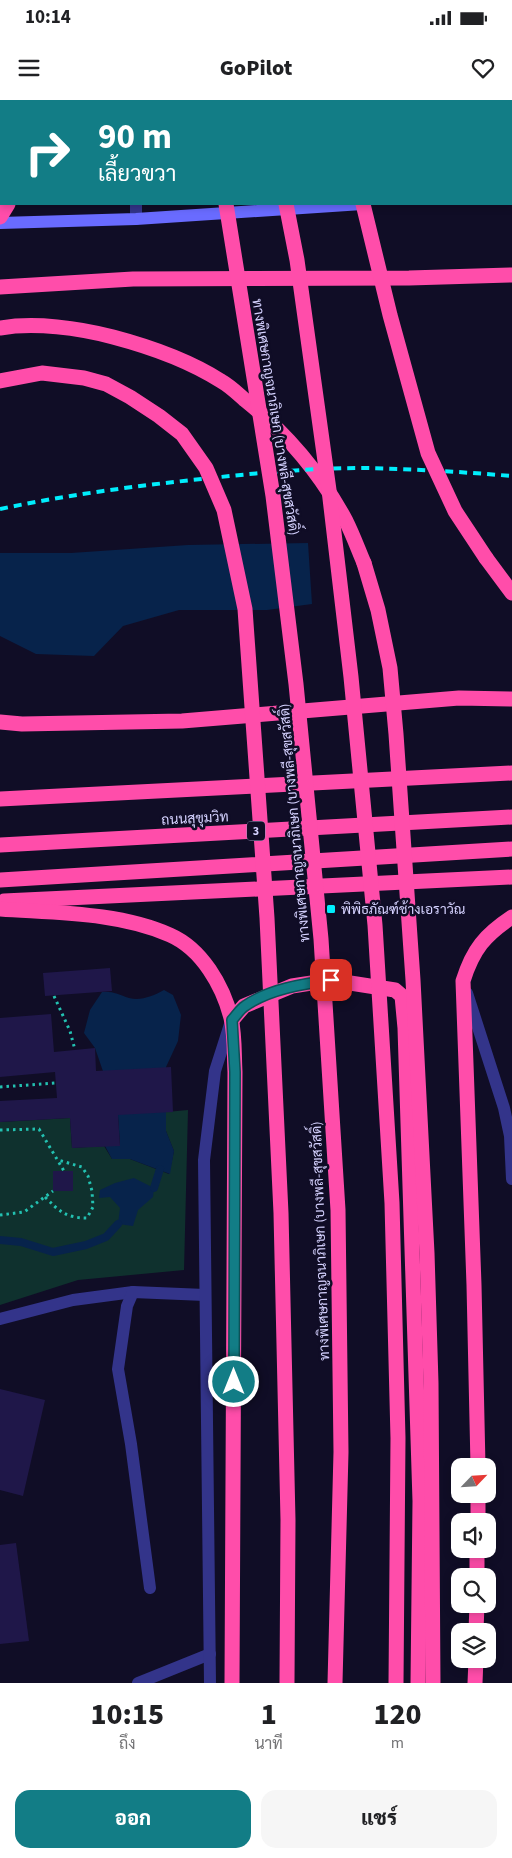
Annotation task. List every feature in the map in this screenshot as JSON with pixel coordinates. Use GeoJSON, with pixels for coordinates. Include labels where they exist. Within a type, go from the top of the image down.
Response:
{"type":"FeatureCollection","features":[{"type":"Feature","properties":{"kind":"highway"},"geometry":{"type":"LineString","coordinates":[[0,217],[7,205]]}},
{"type":"Feature","properties":{"kind":"highway","name":"ทางพิเศษกาญจนาภิเษก (บางพลี-สุขสวัสดิ์)"},"geometry":{"type":"LineString","coordinates":[[226,205],[273,496],[296,684],[321,939],[338,1210],[341,1452],[335,1683]]}},
{"type":"Feature","properties":{"kind":"highway"},"geometry":{"type":"LineString","coordinates":[[286,205],[296,260],[329,490],[351,678],[375,925],[392,1203],[398,1438],[396,1683]]}},
{"type":"Feature","properties":{"kind":"highway"},"geometry":{"type":"LineString","coordinates":[[363,205],[390,315],[428,453],[455,511],[512,593]]}},
{"type":"Feature","properties":{"kind":"highway"},"geometry":{"type":"LineString","coordinates":[[0,287],[133,279],[512,276]]}},
{"type":"Feature","properties":{"kind":"highway"},"geometry":{"type":"LineString","coordinates":[[0,328],[42,326],[89,331],[137,343],[179,359],[222,382],[268,418],[300,452],[326,486],[346,522],[364,563],[378,610],[390,668],[413,980],[427,1253],[431,1383],[433,1683]]}},
{"type":"Feature","properties":{"kind":"highway"},"geometry":{"type":"LineString","coordinates":[[0,381],[42,373],[84,378],[106,384],[130,397],[182,434],[206,468],[224,510],[245,610],[267,918],[283,1270],[288,1520],[287,1683]]}},
{"type":"Feature","properties":{"kind":"highway"},"geometry":{"type":"LineString","coordinates":[[0,722],[22,724],[182,721],[459,698],[512,699]]}},
{"type":"Feature","properties":{"kind":"highway"},"geometry":{"type":"LineString","coordinates":[[0,799],[512,773]]}},
{"type":"Feature","properties":{"kind":"highway","name":"ถนนสุขุมวิท"},"geometry":{"type":"LineString","coordinates":[[0,845],[512,816]]}},
{"type":"Feature","properties":{"kind":"highway"},"geometry":{"type":"LineString","coordinates":[[0,880],[512,849]]}},
{"type":"Feature","properties":{"kind":"highway"},"geometry":{"type":"LineString","coordinates":[[0,902],[512,877]]}},
{"type":"Feature","properties":{"kind":"highway"},"geometry":{"type":"LineString","coordinates":[[0,909],[105,918],[142,925],[171,935],[194,952],[211,971],[222,989],[232,1020],[235,1072],[232,1683]]}},
{"type":"Feature","properties":{"kind":"highway"},"geometry":{"type":"LineString","coordinates":[[478,1458],[463,981],[469,961],[480,944],[493,930],[512,917]]}},
{"type":"Feature","properties":{"kind":"highway"},"geometry":{"type":"LineString","coordinates":[[232,1020],[244,1006],[256,1000],[292,986],[331,980],[395,990],[402,996],[405,1028],[420,1501],[418,1683]]}},
{"type":"Feature","properties":{"kind":"highway"},"geometry":{"type":"LineString","coordinates":[[475,1683],[476,1668]]}},
{"type":"Feature","properties":{"kind":"main road"},"geometry":{"type":"LineString","coordinates":[[0,223],[136,219],[348,205]]}},
{"type":"Feature","properties":{"kind":"street"},"geometry":{"type":"LineString","coordinates":[[136,205],[136,219]]}},
{"type":"Feature","properties":{"kind":"street"},"geometry":{"type":"LineString","coordinates":[[463,981],[508,1107],[512,1179]]}},
{"type":"Feature","properties":{"kind":"street"},"geometry":{"type":"LineString","coordinates":[[210,1683],[204,1160],[214,1071],[232,1020]]}},
{"type":"Feature","properties":{"kind":"street"},"geometry":{"type":"LineString","coordinates":[[0,1320],[72,1300],[133,1292],[205,1295]]}},
{"type":"Feature","properties":{"kind":"street"},"geometry":{"type":"LineString","coordinates":[[133,1292],[127,1306],[118,1369],[131,1444],[150,1588]]}},
{"type":"Feature","properties":{"kind":"street"},"geometry":{"type":"LineString","coordinates":[[138,1683],[210,1654]]}},
{"type":"Feature","properties":{"kind":"path"},"geometry":{"type":"LineString","coordinates":[[54,996],[70,1031],[75,1050]]}},
{"type":"Feature","properties":{"kind":"path"},"geometry":{"type":"LineString","coordinates":[[0,1087],[56,1084]]}},
{"type":"Feature","properties":{"kind":"path"},"geometry":{"type":"LineString","coordinates":[[0,1130],[40,1129],[64,1171]]}},
{"type":"Feature","properties":{"kind":"path"},"geometry":{"type":"LineString","coordinates":[[45,1197],[58,1210],[74,1218],[87,1218],[93,1207],[92,1191],[88,1176],[82,1167],[58,1160]]}},
{"type":"Feature","properties":{"kind":"path"},"geometry":{"type":"LineString","coordinates":[[0,1215],[24,1212],[53,1190]]}},
{"type":"Feature","properties":{"kind":"green space"},"geometry":{"type":"Polygon","coordinates":[[[188,1110],[184,1270],[78,1280],[0,1305],[0,1122],[70,1118],[72,1148],[104,1146],[112,1159],[130,1159],[169,1174],[174,1151],[166,1131],[166,1112],[188,1110]]]}},
{"type":"Feature","properties":{"kind":"water"},"geometry":{"type":"Polygon","coordinates":[[[308,543],[312,604],[267,610],[179,610],[123,626],[94,656],[36,654],[0,636],[0,553],[71,553],[188,545],[308,543]]]}},
{"type":"Feature","properties":{"kind":"water"},"geometry":{"type":"Polygon","coordinates":[[[164,990],[173,995],[181,1015],[178,1041],[166,1067],[166,1131],[174,1151],[170,1174],[130,1159],[112,1159],[105,1146],[120,1145],[118,1115],[95,1048],[84,1033],[90,1010],[102,992],[138,999],[164,990]]]}},
{"type":"Feature","properties":{"kind":"water"},"geometry":{"type":"Polygon","coordinates":[[[134,1178],[154,1188],[153,1197],[138,1210],[133,1226],[118,1224],[120,1208],[110,1197],[99,1198],[100,1190],[115,1183],[134,1178]]]}},
{"type":"Feature","properties":{"kind":"building"},"geometry":{"type":"Polygon","coordinates":[[[110,968],[112,991],[45,996],[43,973],[110,968]]]}},
{"type":"Feature","properties":{"kind":"building"},"geometry":{"type":"Polygon","coordinates":[[[51,1014],[54,1052],[95,1048],[96,1071],[171,1067],[173,1112],[118,1115],[120,1146],[72,1148],[70,1118],[0,1122],[0,1101],[57,1098],[55,1072],[0,1077],[0,1018],[51,1014]]]}},
{"type":"Feature","properties":{"kind":"building"},"geometry":{"type":"Polygon","coordinates":[[[53,1171],[73,1171],[73,1191],[53,1191],[53,1171]]]}},
{"type":"Feature","properties":{"kind":"building"},"geometry":{"type":"Polygon","coordinates":[[[0,1389],[45,1400],[23,1496],[0,1490],[0,1389]]]}},
{"type":"Feature","properties":{"kind":"building"},"geometry":{"type":"Polygon","coordinates":[[[16,1543],[29,1641],[0,1644],[0,1545],[16,1543]]]}},
{"type":"Feature","properties":{"kind":"waterway"},"geometry":{"type":"LineString","coordinates":[[154,1188],[160,1169]]}},
{"type":"Feature","properties":{"kind":"waterway"},"geometry":{"type":"LineString","coordinates":[[0,1240],[21,1242],[53,1252],[86,1245],[106,1237],[118,1224]]}},
{"type":"Feature","properties":{"kind":"railway"},"geometry":{"type":"LineString","coordinates":[[0,509],[50,499],[126,488],[303,470],[383,468],[512,476]]}},
{"type":"Feature","properties":{"kind":"place","name":"พิพิธภัณฑ์ช้างเอราวัณ"},"geometry":{"type":"Point","coordinates":[331,909]}},
{"type":"Feature","properties":{"kind":"route"},"geometry":{"type":"LineString","coordinates":[[234,1382],[235,1072],[232,1020],[244,1006],[256,1000],[292,986],[331,980]]}}]}
